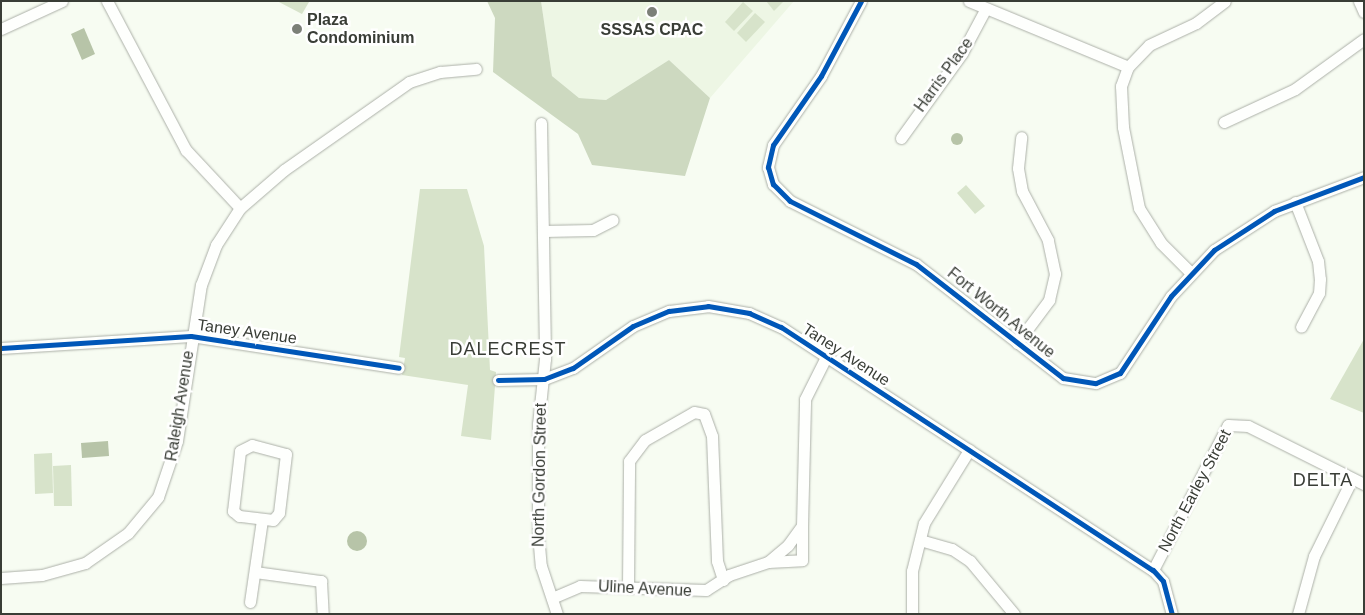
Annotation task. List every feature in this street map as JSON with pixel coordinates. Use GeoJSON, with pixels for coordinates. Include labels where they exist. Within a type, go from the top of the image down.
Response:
{"type":"FeatureCollection","features":[{"type":"Feature","properties":{"kind":"street"},"geometry":{"type":"LineString","coordinates":[[1,29],[62,1]]}},
{"type":"Feature","properties":{"kind":"street"},"geometry":{"type":"LineString","coordinates":[[107,1],[183,144],[240,208]]}},
{"type":"Feature","properties":{"kind":"street","name":"Fort Worth Avenue"},"geometry":{"type":"LineString","coordinates":[[861,1],[821,76],[771,150],[768,166],[773,184],[790,201],[916,264],[1063,378],[1103,382],[1132,361],[1164,306],[1191,273],[1250,224],[1295,202],[1364,177]]}},
{"type":"Feature","properties":{"kind":"street"},"geometry":{"type":"LineString","coordinates":[[969,1],[985,10],[1128,67]]}},
{"type":"Feature","properties":{"kind":"street"},"geometry":{"type":"LineString","coordinates":[[1191,273],[1154,235],[1136,199],[1120,101],[1128,67],[1149,45],[1196,24],[1225,1]]}},
{"type":"Feature","properties":{"kind":"street"},"geometry":{"type":"LineString","coordinates":[[1359,1],[1364,12]]}},
{"type":"Feature","properties":{"kind":"street","name":"Harris Place"},"geometry":{"type":"LineString","coordinates":[[901,138],[970,41],[985,10]]}},
{"type":"Feature","properties":{"kind":"street"},"geometry":{"type":"LineString","coordinates":[[1224,122],[1295,89],[1364,39]]}},
{"type":"Feature","properties":{"kind":"street","name":"Raleigh Avenue"},"geometry":{"type":"LineString","coordinates":[[1,578],[42,575],[85,563],[118,542],[147,513],[170,468],[191,336],[204,276],[216,245],[240,208],[284,170],[409,82],[440,72],[476,69]]}},
{"type":"Feature","properties":{"kind":"street","name":"North Gordon Street"},"geometry":{"type":"LineString","coordinates":[[541,122],[544,231],[544,379],[538,424],[538,534],[541,566],[557,614]]}},
{"type":"Feature","properties":{"kind":"street"},"geometry":{"type":"LineString","coordinates":[[1017,343],[1048,300],[1055,274],[1048,240],[1022,190],[1018,168],[1021,138]]}},
{"type":"Feature","properties":{"kind":"street"},"geometry":{"type":"LineString","coordinates":[[1295,202],[1320,267],[1319,293],[1301,327]]}},
{"type":"Feature","properties":{"kind":"street"},"geometry":{"type":"LineString","coordinates":[[544,231],[593,230],[613,220]]}},
{"type":"Feature","properties":{"kind":"street","name":"Taney Avenue"},"geometry":{"type":"LineString","coordinates":[[498,380],[544,379],[587,360],[644,321],[694,306],[736,309],[760,317],[826,357],[1153,570]]}},
{"type":"Feature","properties":{"kind":"street","name":"Taney Avenue"},"geometry":{"type":"LineString","coordinates":[[1,348],[191,336],[399,368]]}},
{"type":"Feature","properties":{"kind":"street"},"geometry":{"type":"LineString","coordinates":[[768,562],[802,560],[802,417],[807,391],[826,357]]}},
{"type":"Feature","properties":{"kind":"street"},"geometry":{"type":"LineString","coordinates":[[628,587],[628,461],[645,440],[680,417],[700,412],[708,420],[712,436],[717,561],[723,580]]}},
{"type":"Feature","properties":{"kind":"street","name":"North Earley Street"},"geometry":{"type":"LineString","coordinates":[[1172,614],[1163,581],[1153,570],[1222,434],[1233,423],[1248,426],[1352,479]]}},
{"type":"Feature","properties":{"kind":"street"},"geometry":{"type":"LineString","coordinates":[[247,446],[282,450],[286,456],[278,516],[262,520],[239,516],[232,508],[240,451],[247,446]]}},
{"type":"Feature","properties":{"kind":"street"},"geometry":{"type":"LineString","coordinates":[[912,614],[912,571],[920,540],[930,512],[969,450]]}},
{"type":"Feature","properties":{"kind":"street"},"geometry":{"type":"LineString","coordinates":[[1298,614],[1314,556],[1352,479],[1364,484]]}},
{"type":"Feature","properties":{"kind":"street"},"geometry":{"type":"LineString","coordinates":[[250,602],[262,520]]}},
{"type":"Feature","properties":{"kind":"street","name":"Uline Avenue"},"geometry":{"type":"LineString","coordinates":[[552,598],[572,587],[628,587],[699,592],[768,562],[788,545],[802,526]]}},
{"type":"Feature","properties":{"kind":"street"},"geometry":{"type":"LineString","coordinates":[[920,540],[952,550],[970,561],[1014,614]]}},
{"type":"Feature","properties":{"kind":"street"},"geometry":{"type":"LineString","coordinates":[[254,572],[321,581],[323,614]]}},
{"type":"Feature","properties":{"kind":"shaded area"},"geometry":{"type":"Polygon","coordinates":[[[277,1],[308,1],[309,2],[302,14],[277,1]]]}},
{"type":"Feature","properties":{"kind":"shaded area"},"geometry":{"type":"Polygon","coordinates":[[[487,1],[541,1],[552,76],[579,98],[606,100],[669,60],[710,98],[685,176],[592,165],[578,134],[493,72],[495,18],[487,1]]]}},
{"type":"Feature","properties":{"kind":"shaded area"},"geometry":{"type":"Polygon","coordinates":[[[541,1],[794,1],[710,98],[669,60],[606,100],[579,98],[552,76],[541,1]]]}},
{"type":"Feature","properties":{"kind":"shaded area"},"geometry":{"type":"Polygon","coordinates":[[[766,1],[784,1],[774,11],[766,1]]]}},
{"type":"Feature","properties":{"kind":"shaded area"},"geometry":{"type":"Polygon","coordinates":[[[743,2],[753,11],[734,31],[725,22],[743,2]]]}},
{"type":"Feature","properties":{"kind":"shaded area"},"geometry":{"type":"Polygon","coordinates":[[[755,13],[765,22],[746,42],[737,33],[755,13]]]}},
{"type":"Feature","properties":{"kind":"shaded area"},"geometry":{"type":"Polygon","coordinates":[[[84,28],[95,54],[82,60],[71,34],[84,28]]]}},
{"type":"Feature","properties":{"kind":"shaded area"},"geometry":{"type":"Polygon","coordinates":[[[959,133],[962,134],[962,144],[955,145],[952,144],[951,137],[952,134],[959,133]]]}},
{"type":"Feature","properties":{"kind":"shaded area"},"geometry":{"type":"Polygon","coordinates":[[[966,185],[985,206],[975,214],[957,193],[966,185]]]}},
{"type":"Feature","properties":{"kind":"shaded area"},"geometry":{"type":"Polygon","coordinates":[[[420,189],[467,189],[484,246],[490,370],[496,372],[491,440],[461,436],[468,385],[402,375],[405,358],[399,357],[420,189]]]}},
{"type":"Feature","properties":{"kind":"shaded area"},"geometry":{"type":"Polygon","coordinates":[[[1364,339],[1364,413],[1330,399],[1364,339]]]}},
{"type":"Feature","properties":{"kind":"shaded area"},"geometry":{"type":"Polygon","coordinates":[[[108,441],[109,456],[82,458],[81,443],[108,441]]]}},
{"type":"Feature","properties":{"kind":"shaded area"},"geometry":{"type":"Polygon","coordinates":[[[52,453],[53,493],[35,494],[34,454],[52,453]]]}},
{"type":"Feature","properties":{"kind":"shaded area"},"geometry":{"type":"Polygon","coordinates":[[[71,465],[72,506],[54,506],[53,466],[71,465]]]}},
{"type":"Feature","properties":{"kind":"shaded area"},"geometry":{"type":"Polygon","coordinates":[[[357,531],[364,534],[367,541],[364,548],[357,551],[350,548],[347,541],[350,534],[357,531]]]}},
{"type":"Feature","properties":{"kind":"cycle path"},"geometry":{"type":"LineString","coordinates":[[861,1],[821,76],[773,145],[768,167],[773,184],[790,201],[916,264],[1063,378],[1096,383],[1120,373],[1171,296],[1214,250],[1274,211],[1364,177]]}},
{"type":"Feature","properties":{"kind":"cycle path"},"geometry":{"type":"LineString","coordinates":[[498,380],[544,379],[573,368],[633,326],[669,311],[708,306],[749,313],[781,327],[1153,570],[1163,581],[1172,614]]}},
{"type":"Feature","properties":{"kind":"cycle path"},"geometry":{"type":"LineString","coordinates":[[1,348],[191,336],[399,368]]}},
{"type":"Feature","properties":{"kind":"place","name":"SSSAS CPAC"},"geometry":{"type":"Point","coordinates":[652,12]}},
{"type":"Feature","properties":{"kind":"place","name":"Plaza Condominium"},"geometry":{"type":"Point","coordinates":[297,29]}},
{"type":"Feature","properties":{"kind":"district","name":"DALECREST"},"geometry":{"type":"Point","coordinates":[508,349]}},
{"type":"Feature","properties":{"kind":"district","name":"DELTA"},"geometry":{"type":"Point","coordinates":[1323,480]}}]}
